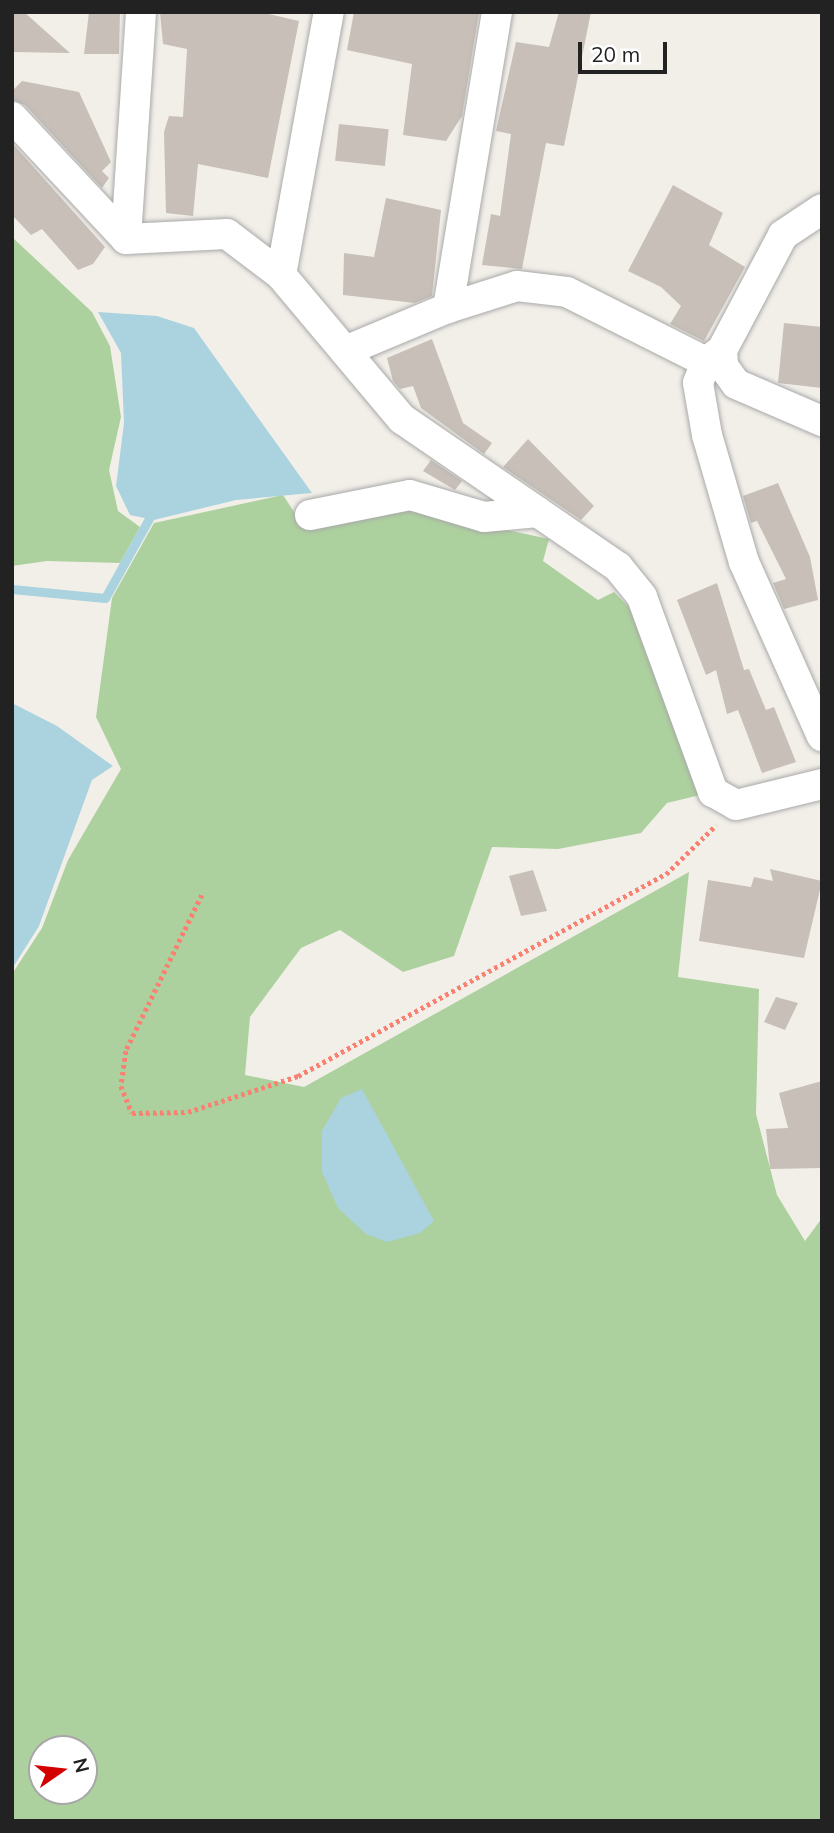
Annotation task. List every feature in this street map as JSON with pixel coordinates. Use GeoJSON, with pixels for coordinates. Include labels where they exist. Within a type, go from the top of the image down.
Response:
{"type":"FeatureCollection","features":[{"type":"Feature","properties":{"kind":"street"},"geometry":{"type":"LineString","coordinates":[[126,240],[141,12]]}},
{"type":"Feature","properties":{"kind":"street"},"geometry":{"type":"LineString","coordinates":[[281,275],[329,12]]}},
{"type":"Feature","properties":{"kind":"street"},"geometry":{"type":"LineString","coordinates":[[448,308],[497,12]]}},
{"type":"Feature","properties":{"kind":"street"},"geometry":{"type":"LineString","coordinates":[[12,117],[126,240]]}},
{"type":"Feature","properties":{"kind":"street"},"geometry":{"type":"LineString","coordinates":[[822,209],[783,235],[698,383],[707,435],[744,562],[822,736]]}},
{"type":"Feature","properties":{"kind":"street"},"geometry":{"type":"LineString","coordinates":[[126,240],[227,234],[281,275],[402,419],[618,567],[642,597],[713,792],[736,805],[822,784]]}},
{"type":"Feature","properties":{"kind":"street"},"geometry":{"type":"LineString","coordinates":[[345,351],[448,308],[517,286],[566,292],[714,356],[736,384],[822,421]]}},
{"type":"Feature","properties":{"kind":"street"},"geometry":{"type":"LineString","coordinates":[[310,515],[410,495],[484,517],[538,512]]}},
{"type":"Feature","properties":{"kind":"path"},"geometry":{"type":"LineString","coordinates":[[202,895],[126,1051],[121,1086],[132,1114],[188,1112],[298,1076],[666,874],[736,805]]}},
{"type":"Feature","properties":{"kind":"green space"},"geometry":{"type":"Polygon","coordinates":[[[12,237],[92,312],[110,346],[121,417],[109,470],[118,511],[140,527],[120,563],[47,561],[12,566],[12,237]]]}},
{"type":"Feature","properties":{"kind":"green space"},"geometry":{"type":"Polygon","coordinates":[[[283,495],[304,527],[412,510],[549,539],[543,561],[598,600],[614,592],[629,607],[700,795],[667,803],[641,833],[558,849],[492,847],[454,956],[403,972],[340,930],[301,948],[250,1017],[245,1075],[304,1087],[689,872],[678,977],[759,989],[756,1114],[777,1195],[805,1241],[822,1218],[822,1821],[12,1821],[12,974],[42,928],[68,860],[121,769],[96,717],[112,598],[154,523],[283,495]]]}},
{"type":"Feature","properties":{"kind":"water"},"geometry":{"type":"Polygon","coordinates":[[[98,312],[157,316],[194,328],[312,493],[236,500],[154,520],[130,515],[116,486],[124,423],[121,353],[98,312]]]}},
{"type":"Feature","properties":{"kind":"water"},"geometry":{"type":"Polygon","coordinates":[[[12,703],[57,726],[113,766],[92,780],[39,926],[12,969],[12,703]]]}},
{"type":"Feature","properties":{"kind":"water"},"geometry":{"type":"Polygon","coordinates":[[[362,1089],[434,1221],[420,1233],[387,1242],[366,1234],[338,1208],[322,1172],[322,1131],[341,1098],[362,1089]]]}},
{"type":"Feature","properties":{"kind":"building"},"geometry":{"type":"Polygon","coordinates":[[[12,12],[24,12],[70,53],[12,52],[12,12]]]}},
{"type":"Feature","properties":{"kind":"building"},"geometry":{"type":"Polygon","coordinates":[[[89,12],[120,12],[119,54],[84,54],[89,12]]]}},
{"type":"Feature","properties":{"kind":"building"},"geometry":{"type":"Polygon","coordinates":[[[160,12],[260,12],[299,21],[268,178],[198,164],[193,216],[166,213],[164,132],[169,116],[183,117],[187,49],[163,44],[160,12]]]}},
{"type":"Feature","properties":{"kind":"building"},"geometry":{"type":"Polygon","coordinates":[[[354,12],[479,12],[462,116],[446,141],[403,135],[412,64],[347,50],[354,12]]]}},
{"type":"Feature","properties":{"kind":"building"},"geometry":{"type":"Polygon","coordinates":[[[559,12],[591,12],[564,146],[546,143],[522,269],[482,265],[491,214],[500,216],[511,134],[496,131],[516,42],[549,47],[559,12]]]}},
{"type":"Feature","properties":{"kind":"building"},"geometry":{"type":"Polygon","coordinates":[[[22,81],[79,92],[111,162],[102,171],[109,178],[102,188],[25,105],[12,100],[12,91],[22,81]]]}},
{"type":"Feature","properties":{"kind":"building"},"geometry":{"type":"Polygon","coordinates":[[[339,124],[389,129],[385,166],[335,161],[339,124]]]}},
{"type":"Feature","properties":{"kind":"building"},"geometry":{"type":"Polygon","coordinates":[[[12,143],[105,247],[93,264],[78,270],[42,229],[31,235],[12,215],[12,143]]]}},
{"type":"Feature","properties":{"kind":"building"},"geometry":{"type":"Polygon","coordinates":[[[673,185],[723,213],[709,245],[745,267],[704,341],[670,324],[681,306],[661,287],[628,271],[673,185]]]}},
{"type":"Feature","properties":{"kind":"building"},"geometry":{"type":"Polygon","coordinates":[[[386,198],[441,210],[432,296],[415,303],[343,295],[344,253],[374,257],[386,198]]]}},
{"type":"Feature","properties":{"kind":"building"},"geometry":{"type":"Polygon","coordinates":[[[784,323],[822,327],[822,388],[778,383],[784,323]]]}},
{"type":"Feature","properties":{"kind":"building"},"geometry":{"type":"Polygon","coordinates":[[[432,339],[463,423],[492,443],[484,454],[421,408],[413,386],[400,389],[393,381],[387,358],[432,339]]]}},
{"type":"Feature","properties":{"kind":"building"},"geometry":{"type":"Polygon","coordinates":[[[528,439],[594,506],[581,520],[503,467],[528,439]]]}},
{"type":"Feature","properties":{"kind":"building"},"geometry":{"type":"Polygon","coordinates":[[[431,460],[462,481],[455,490],[423,471],[431,460]]]}},
{"type":"Feature","properties":{"kind":"building"},"geometry":{"type":"Polygon","coordinates":[[[778,483],[810,557],[818,600],[784,609],[773,583],[786,579],[757,521],[751,523],[743,496],[778,483]]]}},
{"type":"Feature","properties":{"kind":"building"},"geometry":{"type":"Polygon","coordinates":[[[717,583],[744,670],[749,669],[766,710],[774,707],[796,762],[762,773],[738,710],[727,714],[716,670],[706,675],[677,600],[717,583]]]}},
{"type":"Feature","properties":{"kind":"building"},"geometry":{"type":"Polygon","coordinates":[[[770,869],[822,881],[804,958],[699,941],[708,880],[751,887],[754,877],[773,881],[770,869]]]}},
{"type":"Feature","properties":{"kind":"building"},"geometry":{"type":"Polygon","coordinates":[[[533,870],[547,911],[521,916],[509,876],[533,870]]]}},
{"type":"Feature","properties":{"kind":"building"},"geometry":{"type":"Polygon","coordinates":[[[776,997],[798,1003],[785,1030],[764,1022],[776,997]]]}},
{"type":"Feature","properties":{"kind":"building"},"geometry":{"type":"Polygon","coordinates":[[[822,1081],[822,1168],[770,1169],[766,1129],[788,1128],[779,1093],[822,1081]]]}},
{"type":"Feature","properties":{"kind":"waterway"},"geometry":{"type":"LineString","coordinates":[[12,589],[105,598],[151,515]]}}]}
